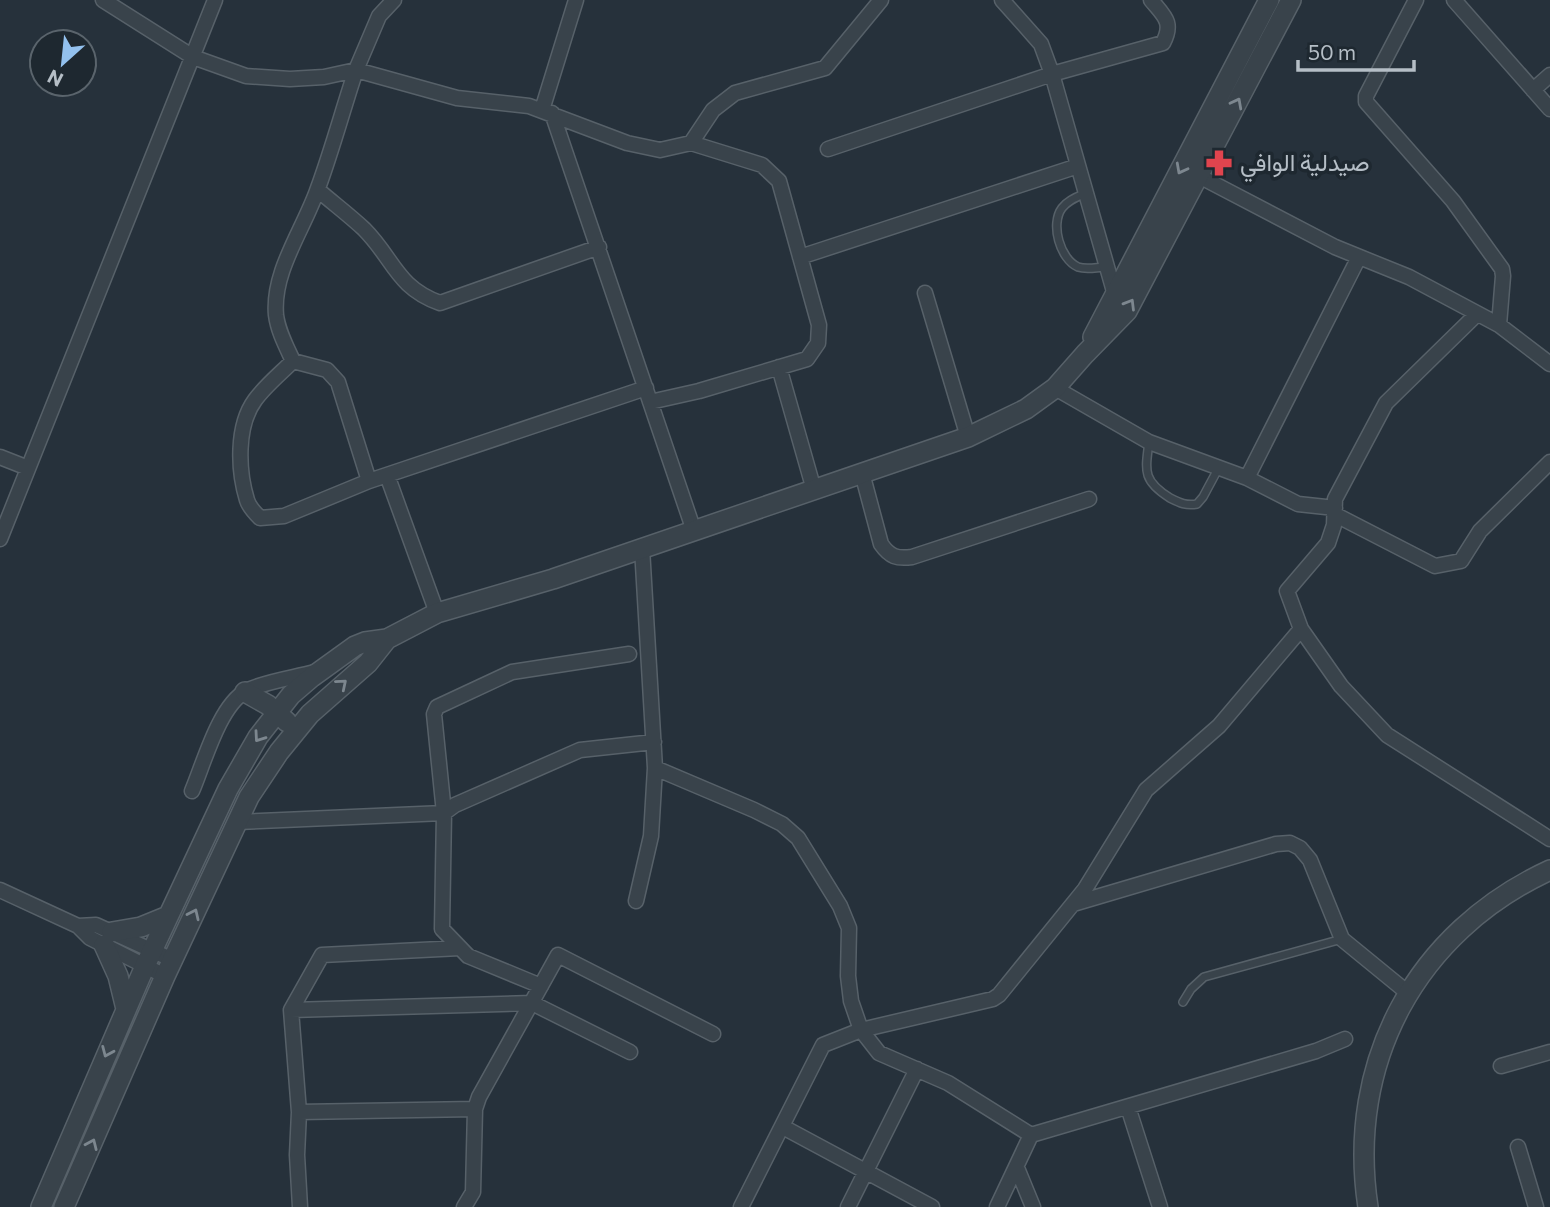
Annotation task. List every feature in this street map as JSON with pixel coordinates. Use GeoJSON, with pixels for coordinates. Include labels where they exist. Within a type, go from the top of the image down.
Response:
{"type":"FeatureCollection","features":[{"type":"Feature","properties":{"kind":"street"},"geometry":{"type":"LineString","coordinates":[[103,0],[193,57],[246,76],[290,79],[324,77],[356,70],[457,98],[529,106],[627,143],[660,150],[691,143],[762,165],[779,181],[819,325],[818,343],[807,359],[699,391],[648,395],[387,475],[284,516],[260,518],[248,503],[242,468],[242,440],[246,419],[255,400],[293,361]]}},
{"type":"Feature","properties":{"kind":"street"},"geometry":{"type":"LineString","coordinates":[[0,539],[215,0]]}},
{"type":"Feature","properties":{"kind":"street"},"geometry":{"type":"LineString","coordinates":[[369,481],[338,382],[327,370],[293,361],[281,336],[276,316],[277,294],[282,273],[318,190],[356,70],[379,16],[394,0]]}},
{"type":"Feature","properties":{"kind":"street"},"geometry":{"type":"LineString","coordinates":[[576,0],[547,112],[598,247],[694,531]]}},
{"type":"Feature","properties":{"kind":"street"},"geometry":{"type":"LineString","coordinates":[[691,143],[713,110],[735,93],[825,68],[881,0]]}},
{"type":"Feature","properties":{"kind":"street"},"geometry":{"type":"LineString","coordinates":[[1002,0],[1041,44],[1115,295]]}},
{"type":"Feature","properties":{"kind":"street"},"geometry":{"type":"LineString","coordinates":[[828,149],[1052,74],[1163,43],[1169,33],[1168,21],[1151,0]]}},
{"type":"Feature","properties":{"kind":"street"},"geometry":{"type":"LineString","coordinates":[[1085,354],[1269,0]]}},
{"type":"Feature","properties":{"kind":"street"},"geometry":{"type":"LineString","coordinates":[[41,1207],[148,958],[228,789],[258,737],[291,695],[355,646],[387,639],[438,613],[554,579],[968,437],[1026,409],[1055,388],[1127,311],[1291,0]]}},
{"type":"Feature","properties":{"kind":"street"},"geometry":{"type":"LineString","coordinates":[[1416,0],[1366,96],[1366,102],[1453,201],[1502,269],[1499,325]]}},
{"type":"Feature","properties":{"kind":"street"},"geometry":{"type":"LineString","coordinates":[[1454,0],[1550,109]]}},
{"type":"Feature","properties":{"kind":"street"},"geometry":{"type":"LineString","coordinates":[[1533,90],[1550,75]]}},
{"type":"Feature","properties":{"kind":"street"},"geometry":{"type":"LineString","coordinates":[[800,257],[1078,166]]}},
{"type":"Feature","properties":{"kind":"street"},"geometry":{"type":"LineString","coordinates":[[1199,176],[1359,257],[1409,277],[1499,325],[1550,364]]}},
{"type":"Feature","properties":{"kind":"street"},"geometry":{"type":"LineString","coordinates":[[318,190],[365,230],[404,282],[422,297],[440,303],[598,247]]}},
{"type":"Feature","properties":{"kind":"street"},"geometry":{"type":"LineString","coordinates":[[1247,478],[1359,257]]}},
{"type":"Feature","properties":{"kind":"street"},"geometry":{"type":"LineString","coordinates":[[925,293],[968,437]]}},
{"type":"Feature","properties":{"kind":"street"},"geometry":{"type":"LineString","coordinates":[[1477,314],[1386,402],[1335,499],[1328,543],[1286,591],[1301,629],[1341,685],[1387,735],[1550,839]]}},
{"type":"Feature","properties":{"kind":"street"},"geometry":{"type":"LineString","coordinates":[[779,368],[814,490]]}},
{"type":"Feature","properties":{"kind":"street"},"geometry":{"type":"LineString","coordinates":[[1055,388],[1149,442],[1247,478],[1298,504],[1335,511],[1435,566],[1461,561],[1480,531],[1550,462]]}},
{"type":"Feature","properties":{"kind":"street"},"geometry":{"type":"LineString","coordinates":[[0,457],[29,468]]}},
{"type":"Feature","properties":{"kind":"street"},"geometry":{"type":"LineString","coordinates":[[862,473],[881,544],[888,554],[899,559],[1089,499]]}},
{"type":"Feature","properties":{"kind":"street"},"geometry":{"type":"LineString","coordinates":[[387,475],[438,613]]}},
{"type":"Feature","properties":{"kind":"street"},"geometry":{"type":"LineString","coordinates":[[636,901],[651,836],[656,768],[642,548]]}},
{"type":"Feature","properties":{"kind":"street"},"geometry":{"type":"LineString","coordinates":[[741,1207],[823,1045],[861,1030],[993,999],[999,995],[1085,889],[1146,790],[1219,726],[1301,629]]}},
{"type":"Feature","properties":{"kind":"street"},"geometry":{"type":"LineString","coordinates":[[64,1207],[169,968],[237,821],[263,774],[326,698],[368,663],[387,639]]}},
{"type":"Feature","properties":{"kind":"street"},"geometry":{"type":"LineString","coordinates":[[541,986],[468,956],[442,929],[444,813],[434,714],[437,708],[512,672],[629,654]]}},
{"type":"Feature","properties":{"kind":"street"},"geometry":{"type":"LineString","coordinates":[[192,791],[233,701],[245,692],[319,671]]}},
{"type":"Feature","properties":{"kind":"street"},"geometry":{"type":"LineString","coordinates":[[245,692],[277,713],[296,731]]}},
{"type":"Feature","properties":{"kind":"street"},"geometry":{"type":"LineString","coordinates":[[237,821],[444,813],[455,805],[580,750],[654,742]]}},
{"type":"Feature","properties":{"kind":"street"},"geometry":{"type":"LineString","coordinates":[[656,768],[754,810],[782,824],[798,838],[840,906],[849,928],[848,975],[851,1001],[861,1030],[879,1053],[948,1083],[1031,1136],[1345,1040]]}},
{"type":"Feature","properties":{"kind":"street"},"geometry":{"type":"LineString","coordinates":[[1073,904],[1276,844],[1290,844],[1300,848],[1310,860],[1342,939],[1408,993]]}},
{"type":"Feature","properties":{"kind":"street"},"geometry":{"type":"LineString","coordinates":[[1368,1207],[1363,1151],[1368,1096],[1383,1043],[1408,993],[1433,958],[1458,932],[1515,889],[1550,870]]}},
{"type":"Feature","properties":{"kind":"street"},"geometry":{"type":"LineString","coordinates":[[0,890],[78,926],[90,938],[108,939],[168,916]]}},
{"type":"Feature","properties":{"kind":"street"},"geometry":{"type":"LineString","coordinates":[[108,939],[169,968]]}},
{"type":"Feature","properties":{"kind":"street"},"geometry":{"type":"LineString","coordinates":[[108,939],[126,1009]]}},
{"type":"Feature","properties":{"kind":"street"},"geometry":{"type":"LineString","coordinates":[[300,1207],[297,1155],[299,1112],[291,1010],[322,955],[460,947]]}},
{"type":"Feature","properties":{"kind":"street"},"geometry":{"type":"LineString","coordinates":[[464,1207],[473,1192],[475,1109],[479,1097],[558,956],[713,1034]]}},
{"type":"Feature","properties":{"kind":"street"},"geometry":{"type":"LineString","coordinates":[[291,1010],[531,1003],[630,1052]]}},
{"type":"Feature","properties":{"kind":"street"},"geometry":{"type":"LineString","coordinates":[[1501,1066],[1550,1052]]}},
{"type":"Feature","properties":{"kind":"street"},"geometry":{"type":"LineString","coordinates":[[848,1207],[917,1069]]}},
{"type":"Feature","properties":{"kind":"street"},"geometry":{"type":"LineString","coordinates":[[1128,1107],[1160,1207]]}},
{"type":"Feature","properties":{"kind":"street"},"geometry":{"type":"LineString","coordinates":[[299,1112],[475,1109]]}},
{"type":"Feature","properties":{"kind":"street"},"geometry":{"type":"LineString","coordinates":[[783,1128],[932,1207]]}},
{"type":"Feature","properties":{"kind":"street"},"geometry":{"type":"LineString","coordinates":[[997,1207],[1031,1136]]}},
{"type":"Feature","properties":{"kind":"street"},"geometry":{"type":"LineString","coordinates":[[1518,1147],[1536,1207]]}},
{"type":"Feature","properties":{"kind":"street"},"geometry":{"type":"LineString","coordinates":[[1017,1168],[1033,1207]]}},
{"type":"Feature","properties":{"kind":"lane"},"geometry":{"type":"LineString","coordinates":[[1086,193],[1069,201],[1060,210],[1056,230],[1068,260],[1074,265],[1082,268],[1107,267]]}},
{"type":"Feature","properties":{"kind":"lane"},"geometry":{"type":"LineString","coordinates":[[1149,442],[1146,467],[1153,488],[1187,506],[1196,504],[1203,497],[1218,469]]}},
{"type":"Feature","properties":{"kind":"lane"},"geometry":{"type":"LineString","coordinates":[[1183,1002],[1191,989],[1204,977],[1342,939]]}},
{"type":"Feature","properties":{"kind":"place","name":"صيدلية الوافي"},"geometry":{"type":"Point","coordinates":[1219,163]}}]}
